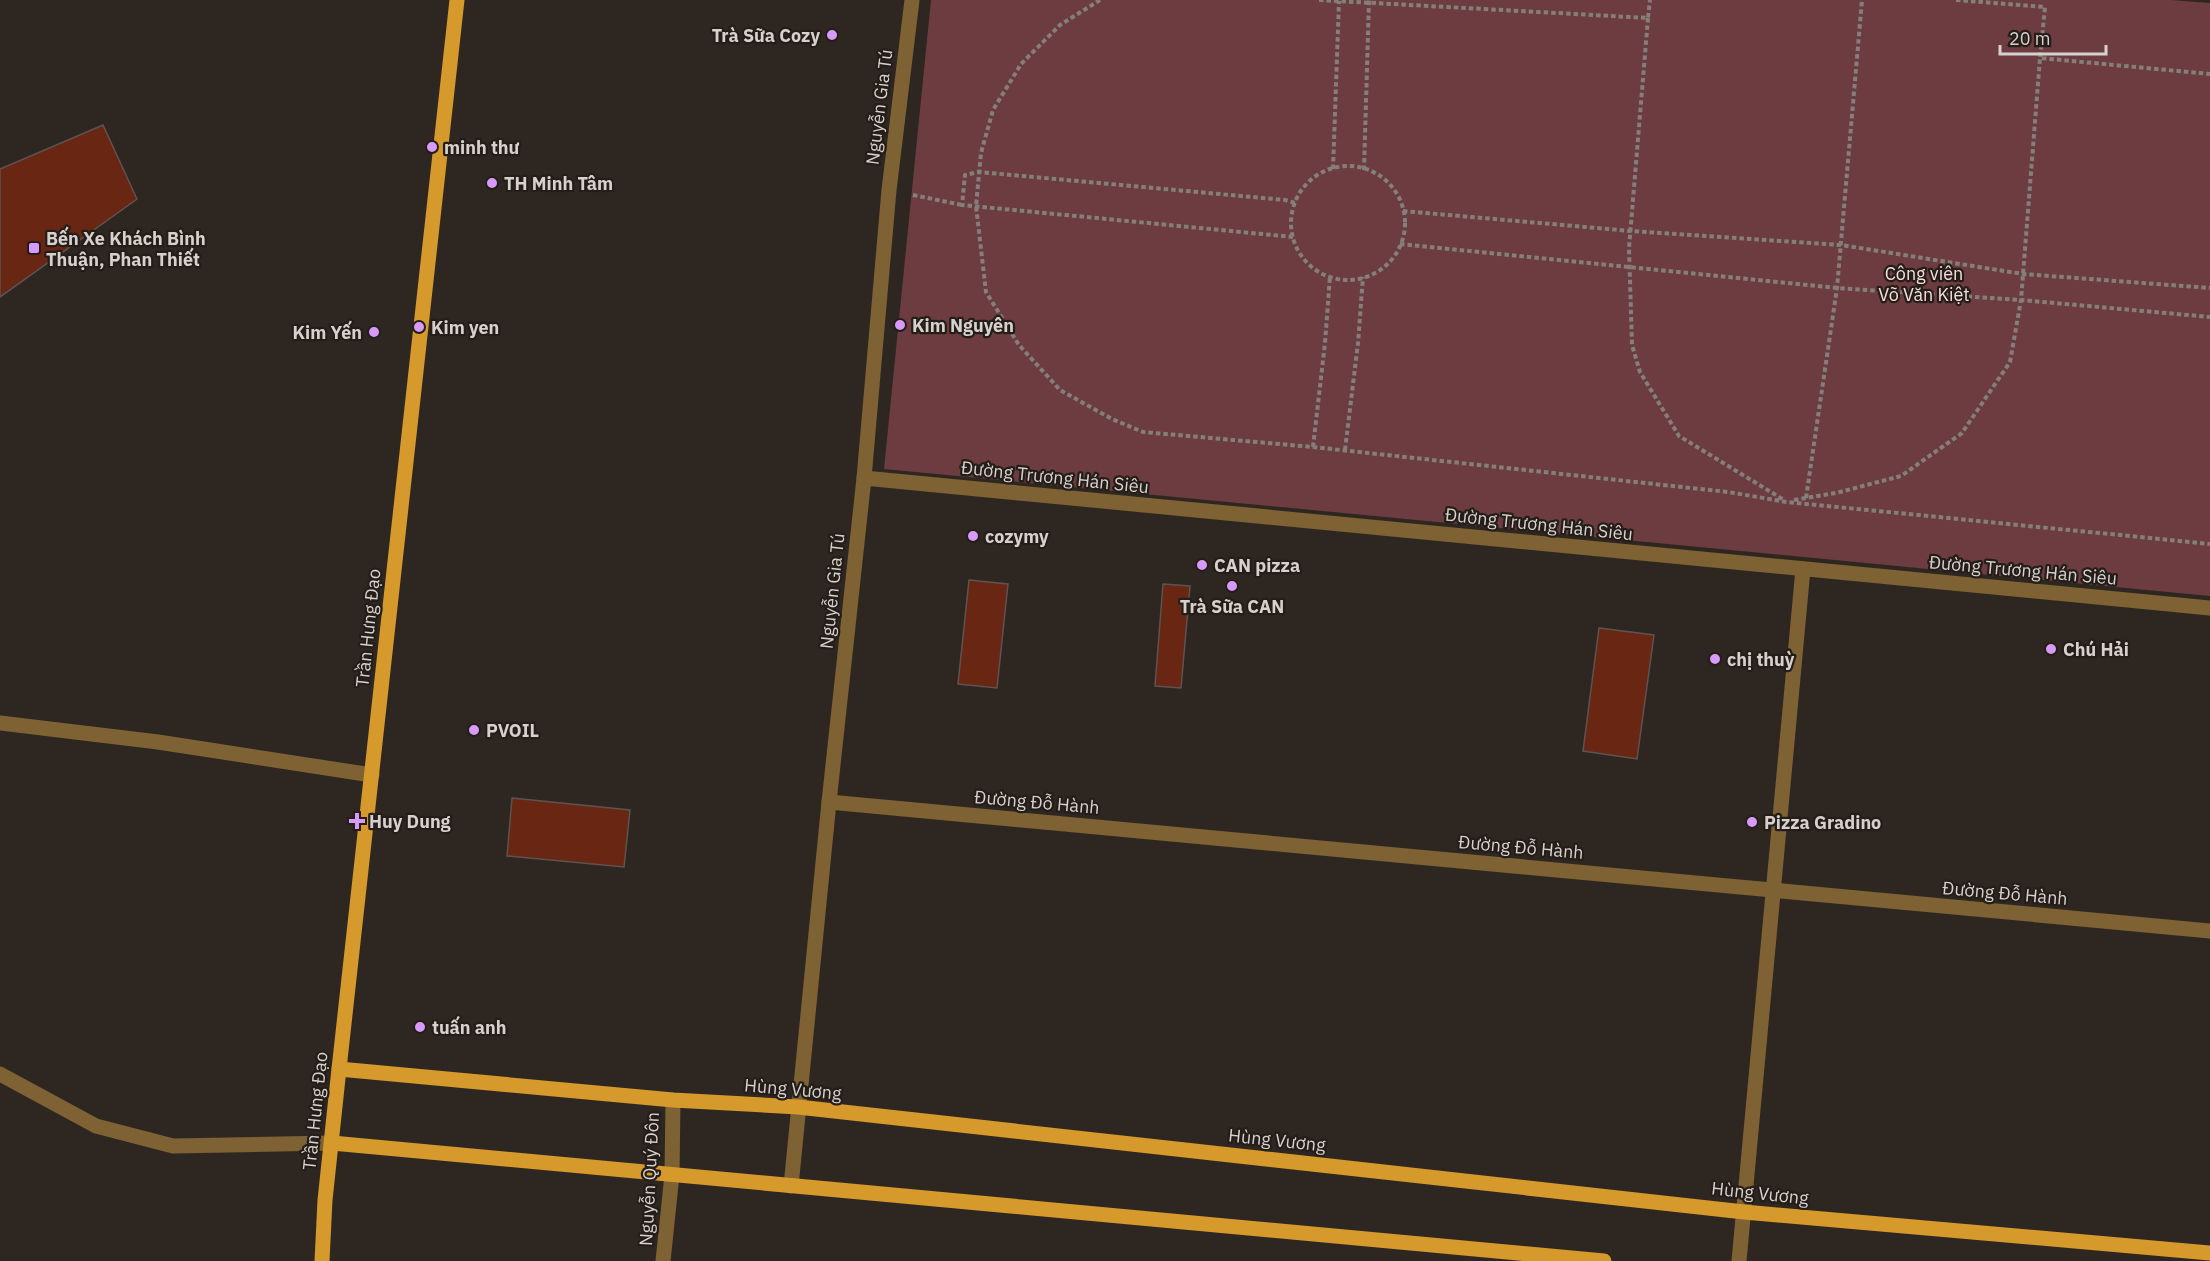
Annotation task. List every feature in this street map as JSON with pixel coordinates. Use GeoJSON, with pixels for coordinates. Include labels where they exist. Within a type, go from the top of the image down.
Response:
{"type":"FeatureCollection","features":[{"type":"Feature","properties":{"kind":"main road","name":"Trần Hưng Đạo"},"geometry":{"type":"LineString","coordinates":[[322,1261],[325,1200],[339,1069],[457,0]]}},
{"type":"Feature","properties":{"kind":"main road","name":"Hùng Vương"},"geometry":{"type":"LineString","coordinates":[[339,1069],[673,1100],[798,1107],[1744,1212],[2210,1253]]}},
{"type":"Feature","properties":{"kind":"main road"},"geometry":{"type":"LineString","coordinates":[[332,1143],[1604,1261]]}},
{"type":"Feature","properties":{"kind":"street","name":"Nguyễn Gia Tú"},"geometry":{"type":"LineString","coordinates":[[791,1185],[864,478],[890,190],[912,0]]}},
{"type":"Feature","properties":{"kind":"street","name":"Đường Trương Hán Siêu"},"geometry":{"type":"LineString","coordinates":[[864,478],[2210,608]]}},
{"type":"Feature","properties":{"kind":"street"},"geometry":{"type":"LineString","coordinates":[[1739,1261],[1803,569]]}},
{"type":"Feature","properties":{"kind":"street"},"geometry":{"type":"LineString","coordinates":[[0,723],[158,742],[372,775]]}},
{"type":"Feature","properties":{"kind":"street","name":"Đường Đỗ Hành"},"geometry":{"type":"LineString","coordinates":[[829,802],[2210,931]]}},
{"type":"Feature","properties":{"kind":"street"},"geometry":{"type":"LineString","coordinates":[[0,1074],[96,1126],[173,1146],[332,1143]]}},
{"type":"Feature","properties":{"kind":"street","name":"Nguyễn Quý Đôn"},"geometry":{"type":"LineString","coordinates":[[663,1261],[672,1175],[673,1100]]}},
{"type":"Feature","properties":{"kind":"path"},"geometry":{"type":"LineString","coordinates":[[1100,0],[1060,25],[1021,64],[993,110],[981,153],[976,206],[986,292],[1019,345],[1060,390],[1112,419],[1143,432],[1345,450],[1716,491],[1787,502],[2210,544]]}},
{"type":"Feature","properties":{"kind":"path"},"geometry":{"type":"LineString","coordinates":[[1319,0],[1648,18]]}},
{"type":"Feature","properties":{"kind":"path"},"geometry":{"type":"LineString","coordinates":[[1650,0],[1631,231],[1632,345],[1640,372],[1679,436],[1787,502],[1901,476],[1962,433],[2010,362],[2021,300],[2045,6],[1956,0]]}},
{"type":"Feature","properties":{"kind":"path"},"geometry":{"type":"LineString","coordinates":[[1806,498],[1837,288],[1862,0]]}},
{"type":"Feature","properties":{"kind":"path"},"geometry":{"type":"LineString","coordinates":[[1333,169],[1339,1]]}},
{"type":"Feature","properties":{"kind":"path"},"geometry":{"type":"LineString","coordinates":[[1364,170],[1369,2]]}},
{"type":"Feature","properties":{"kind":"path"},"geometry":{"type":"LineString","coordinates":[[2040,58],[2210,74]]}},
{"type":"Feature","properties":{"kind":"path"},"geometry":{"type":"LineString","coordinates":[[1349,165],[1364,170],[1378,174],[1399,196],[1406,225],[1397,254],[1375,274],[1346,281],[1317,272],[1296,251],[1289,221],[1298,193],[1320,172],[1349,165]]}},
{"type":"Feature","properties":{"kind":"path"},"geometry":{"type":"LineString","coordinates":[[962,205],[965,175],[979,172],[1274,199],[1295,203]]}},
{"type":"Feature","properties":{"kind":"path"},"geometry":{"type":"LineString","coordinates":[[890,190],[962,205],[1293,237]]}},
{"type":"Feature","properties":{"kind":"path"},"geometry":{"type":"LineString","coordinates":[[1403,211],[1631,231],[1841,245],[2023,274],[2210,288]]}},
{"type":"Feature","properties":{"kind":"path"},"geometry":{"type":"LineString","coordinates":[[1400,244],[1837,288],[2021,300],[2210,317]]}},
{"type":"Feature","properties":{"kind":"path"},"geometry":{"type":"LineString","coordinates":[[1313,447],[1330,276]]}},
{"type":"Feature","properties":{"kind":"path"},"geometry":{"type":"LineString","coordinates":[[1345,450],[1358,343],[1363,277]]}},
{"type":"Feature","properties":{"kind":"green space","name":"Công viên Võ Văn Kiệt"},"geometry":{"type":"Polygon","coordinates":[[[931,0],[2171,0],[2210,3],[2210,596],[884,469],[931,0]]]}},
{"type":"Feature","properties":{"kind":"building","name":"Bến Xe Khách Bình Thuận, Phan Thiết"},"geometry":{"type":"Polygon","coordinates":[[[103,125],[137,199],[0,297],[0,169],[103,125]]]}},
{"type":"Feature","properties":{"kind":"building"},"geometry":{"type":"Polygon","coordinates":[[[969,580],[1008,584],[997,688],[958,684],[969,580]]]}},
{"type":"Feature","properties":{"kind":"building"},"geometry":{"type":"Polygon","coordinates":[[[1163,584],[1190,586],[1181,688],[1155,686],[1163,584]]]}},
{"type":"Feature","properties":{"kind":"building"},"geometry":{"type":"Polygon","coordinates":[[[1599,628],[1654,635],[1637,759],[1583,751],[1599,628]]]}},
{"type":"Feature","properties":{"kind":"building"},"geometry":{"type":"Polygon","coordinates":[[[512,798],[630,810],[624,867],[507,856],[512,798]]]}},
{"type":"Feature","properties":{"kind":"place","name":"Trà Sữa Cozy"},"geometry":{"type":"Point","coordinates":[832,35]}},
{"type":"Feature","properties":{"kind":"place","name":"minh thư"},"geometry":{"type":"Point","coordinates":[432,147]}},
{"type":"Feature","properties":{"kind":"place","name":"TH Minh Tâm"},"geometry":{"type":"Point","coordinates":[492,183]}},
{"type":"Feature","properties":{"kind":"place","name":"Bến Xe Khách Bình Thuận, Phan Thiết"},"geometry":{"type":"Point","coordinates":[34,248]}},
{"type":"Feature","properties":{"kind":"place","name":"Kim Nguyên"},"geometry":{"type":"Point","coordinates":[900,325]}},
{"type":"Feature","properties":{"kind":"place","name":"Kim yen"},"geometry":{"type":"Point","coordinates":[419,327]}},
{"type":"Feature","properties":{"kind":"place","name":"Kim Yến"},"geometry":{"type":"Point","coordinates":[374,332]}},
{"type":"Feature","properties":{"kind":"place","name":"cozymy"},"geometry":{"type":"Point","coordinates":[973,536]}},
{"type":"Feature","properties":{"kind":"place","name":"CAN pizza"},"geometry":{"type":"Point","coordinates":[1202,565]}},
{"type":"Feature","properties":{"kind":"place","name":"Trà Sữa CAN"},"geometry":{"type":"Point","coordinates":[1232,586]}},
{"type":"Feature","properties":{"kind":"place","name":"Chú Hải"},"geometry":{"type":"Point","coordinates":[2051,649]}},
{"type":"Feature","properties":{"kind":"place","name":"chị thuỳ"},"geometry":{"type":"Point","coordinates":[1715,659]}},
{"type":"Feature","properties":{"kind":"place","name":"PVOIL"},"geometry":{"type":"Point","coordinates":[474,730]}},
{"type":"Feature","properties":{"kind":"place","name":"Huy Dung"},"geometry":{"type":"Point","coordinates":[357,821]}},
{"type":"Feature","properties":{"kind":"place","name":"Pizza Gradino"},"geometry":{"type":"Point","coordinates":[1752,822]}},
{"type":"Feature","properties":{"kind":"place","name":"tuấn anh"},"geometry":{"type":"Point","coordinates":[420,1027]}}]}
